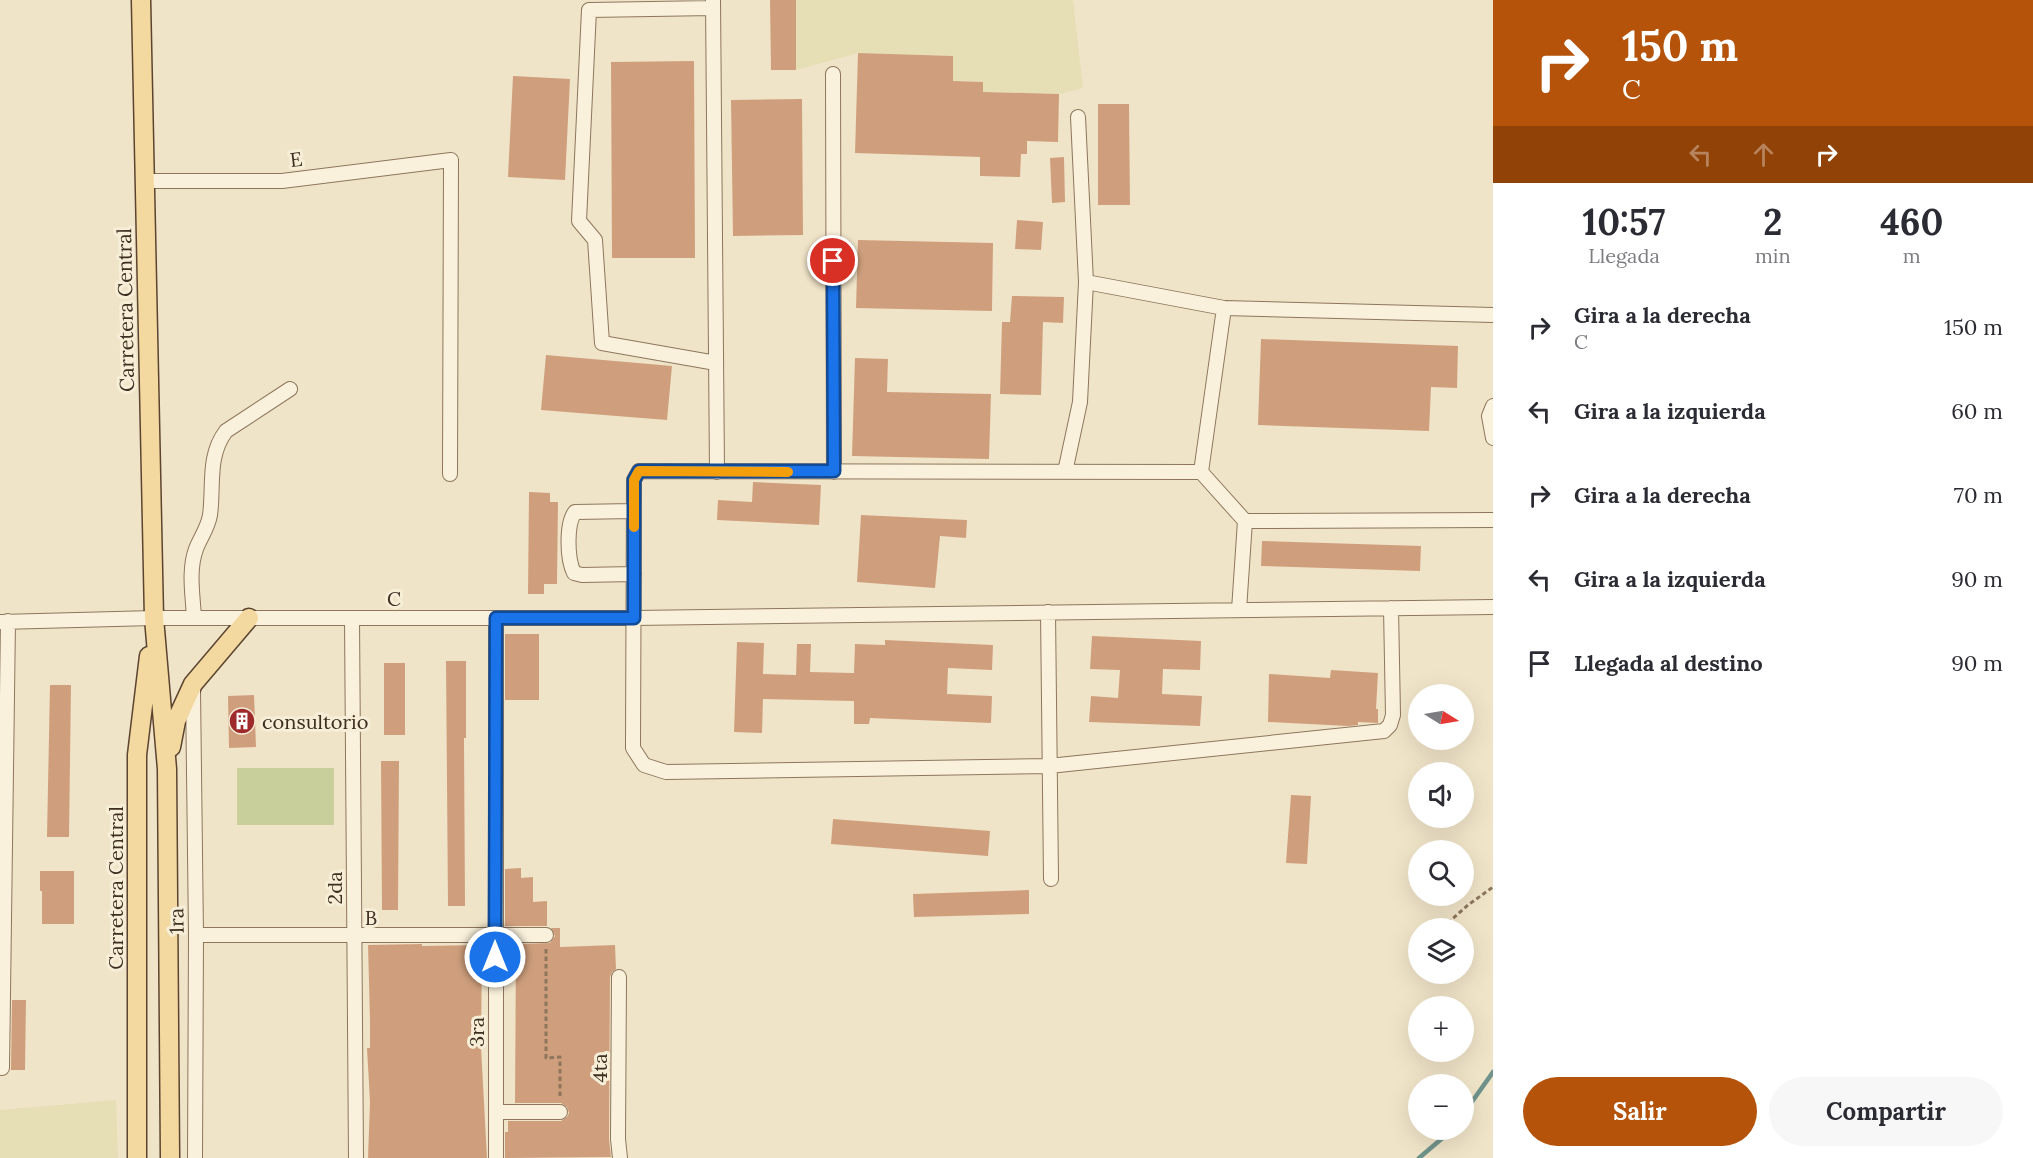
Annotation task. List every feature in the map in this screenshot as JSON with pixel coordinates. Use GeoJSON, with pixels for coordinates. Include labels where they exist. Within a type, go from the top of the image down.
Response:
{"type":"FeatureCollection","features":[{"type":"Feature","properties":{"kind":"main road","name":"Carretera Central"},"geometry":{"type":"LineString","coordinates":[[141,0],[154,618],[167,769],[170,1158]]}},
{"type":"Feature","properties":{"kind":"main road","name":"Carretera Central"},"geometry":{"type":"LineString","coordinates":[[137,1158],[137,755],[154,618]]}},
{"type":"Feature","properties":{"kind":"main road"},"geometry":{"type":"LineString","coordinates":[[167,769],[176,721],[193,684],[249,618]]}},
{"type":"Feature","properties":{"kind":"street"},"geometry":{"type":"LineString","coordinates":[[716,363],[602,343],[596,240],[579,221],[589,10],[713,4],[717,472]]}},
{"type":"Feature","properties":{"kind":"street"},"geometry":{"type":"LineString","coordinates":[[833,74],[834,471]]}},
{"type":"Feature","properties":{"kind":"street"},"geometry":{"type":"LineString","coordinates":[[1065,472],[1080,402],[1086,282],[1078,117]]}},
{"type":"Feature","properties":{"kind":"street","name":"E"},"geometry":{"type":"LineString","coordinates":[[145,181],[282,181],[451,160],[450,474]]}},
{"type":"Feature","properties":{"kind":"street"},"geometry":{"type":"LineString","coordinates":[[1086,282],[1224,308],[1493,315]]}},
{"type":"Feature","properties":{"kind":"street"},"geometry":{"type":"LineString","coordinates":[[1201,472],[1224,308]]}},
{"type":"Feature","properties":{"kind":"street"},"geometry":{"type":"LineString","coordinates":[[194,618],[191,573],[195,550],[210,518],[214,454],[218,441],[226,431],[290,389]]}},
{"type":"Feature","properties":{"kind":"street"},"geometry":{"type":"LineString","coordinates":[[1493,406],[1489,416],[1493,438]]}},
{"type":"Feature","properties":{"kind":"street"},"geometry":{"type":"LineString","coordinates":[[1239,610],[1245,520],[1201,472],[639,471],[634,480],[633,748],[644,765],[666,772],[1050,766],[1384,731],[1390,725],[1393,715],[1391,608]]}},
{"type":"Feature","properties":{"kind":"street"},"geometry":{"type":"LineString","coordinates":[[634,511],[575,512],[569,524],[570,566],[574,573],[582,575],[634,574]]}},
{"type":"Feature","properties":{"kind":"street"},"geometry":{"type":"LineString","coordinates":[[1245,520],[1493,520]]}},
{"type":"Feature","properties":{"kind":"street","name":"C"},"geometry":{"type":"LineString","coordinates":[[4,622],[154,618],[634,618],[1493,607]]}},
{"type":"Feature","properties":{"kind":"street"},"geometry":{"type":"LineString","coordinates":[[1048,612],[1051,879]]}},
{"type":"Feature","properties":{"kind":"street","name":"2da"},"geometry":{"type":"LineString","coordinates":[[352,618],[356,1158]]}},
{"type":"Feature","properties":{"kind":"street","name":"3ra"},"geometry":{"type":"LineString","coordinates":[[496,618],[496,1158]]}},
{"type":"Feature","properties":{"kind":"street"},"geometry":{"type":"LineString","coordinates":[[2,1068],[4,622]]}},
{"type":"Feature","properties":{"kind":"street","name":"1ra"},"geometry":{"type":"LineString","coordinates":[[193,684],[196,935],[195,1158]]}},
{"type":"Feature","properties":{"kind":"street","name":"B"},"geometry":{"type":"LineString","coordinates":[[196,935],[546,935]]}},
{"type":"Feature","properties":{"kind":"street","name":"4ta"},"geometry":{"type":"LineString","coordinates":[[619,977],[618,1139],[620,1158]]}},
{"type":"Feature","properties":{"kind":"street"},"geometry":{"type":"LineString","coordinates":[[496,1112],[560,1112]]}},
{"type":"Feature","properties":{"kind":"path"},"geometry":{"type":"LineString","coordinates":[[1454,918],[1493,887]]}},
{"type":"Feature","properties":{"kind":"path"},"geometry":{"type":"LineString","coordinates":[[546,935],[546,1058],[560,1058],[560,1112]]}},
{"type":"Feature","properties":{"kind":"shaded area"},"geometry":{"type":"Polygon","coordinates":[[[796,0],[1073,0],[1083,88],[1059,94],[983,92],[983,82],[953,81],[953,56],[858,53],[796,70],[796,0]]]}},
{"type":"Feature","properties":{"kind":"shaded area"},"geometry":{"type":"Polygon","coordinates":[[[116,1100],[118,1158],[0,1158],[0,1110],[116,1100]]]}},
{"type":"Feature","properties":{"kind":"green space"},"geometry":{"type":"Polygon","coordinates":[[[237,768],[334,768],[334,825],[237,825],[237,768]]]}},
{"type":"Feature","properties":{"kind":"building"},"geometry":{"type":"Polygon","coordinates":[[[770,0],[796,0],[796,70],[771,70],[770,0]]]}},
{"type":"Feature","properties":{"kind":"building"},"geometry":{"type":"Polygon","coordinates":[[[858,53],[953,56],[953,81],[983,82],[983,92],[1059,94],[1058,142],[1027,141],[1027,154],[1021,154],[1020,177],[980,176],[980,157],[855,153],[858,53]]]}},
{"type":"Feature","properties":{"kind":"building"},"geometry":{"type":"Polygon","coordinates":[[[694,61],[695,258],[612,258],[611,62],[694,61]]]}},
{"type":"Feature","properties":{"kind":"building"},"geometry":{"type":"Polygon","coordinates":[[[513,76],[570,79],[565,180],[508,177],[513,76]]]}},
{"type":"Feature","properties":{"kind":"building"},"geometry":{"type":"Polygon","coordinates":[[[802,99],[803,235],[733,236],[731,100],[802,99]]]}},
{"type":"Feature","properties":{"kind":"building"},"geometry":{"type":"Polygon","coordinates":[[[1098,104],[1129,104],[1130,205],[1098,205],[1098,104]]]}},
{"type":"Feature","properties":{"kind":"building"},"geometry":{"type":"Polygon","coordinates":[[[1064,157],[1065,202],[1052,203],[1050,158],[1064,157]]]}},
{"type":"Feature","properties":{"kind":"building"},"geometry":{"type":"Polygon","coordinates":[[[1017,220],[1043,222],[1041,250],[1015,249],[1017,220]]]}},
{"type":"Feature","properties":{"kind":"building"},"geometry":{"type":"Polygon","coordinates":[[[858,240],[993,243],[992,311],[856,308],[858,240]]]}},
{"type":"Feature","properties":{"kind":"building"},"geometry":{"type":"Polygon","coordinates":[[[1012,296],[1064,297],[1063,323],[1043,322],[1041,395],[1000,394],[1002,322],[1010,322],[1012,296]]]}},
{"type":"Feature","properties":{"kind":"building"},"geometry":{"type":"Polygon","coordinates":[[[1261,339],[1458,346],[1457,388],[1431,387],[1429,431],[1258,425],[1261,339]]]}},
{"type":"Feature","properties":{"kind":"building"},"geometry":{"type":"Polygon","coordinates":[[[546,355],[672,366],[667,420],[541,410],[546,355]]]}},
{"type":"Feature","properties":{"kind":"building"},"geometry":{"type":"Polygon","coordinates":[[[855,358],[888,359],[887,392],[991,394],[989,459],[852,456],[855,358]]]}},
{"type":"Feature","properties":{"kind":"building"},"geometry":{"type":"Polygon","coordinates":[[[753,482],[821,485],[819,525],[717,520],[718,500],[752,502],[753,482]]]}},
{"type":"Feature","properties":{"kind":"building"},"geometry":{"type":"Polygon","coordinates":[[[529,492],[550,493],[550,502],[558,502],[557,584],[544,584],[544,594],[528,594],[529,492]]]}},
{"type":"Feature","properties":{"kind":"building"},"geometry":{"type":"Polygon","coordinates":[[[861,515],[967,520],[966,538],[940,536],[935,588],[857,582],[861,515]]]}},
{"type":"Feature","properties":{"kind":"building"},"geometry":{"type":"Polygon","coordinates":[[[1262,541],[1421,546],[1420,571],[1261,566],[1262,541]]]}},
{"type":"Feature","properties":{"kind":"building"},"geometry":{"type":"Polygon","coordinates":[[[505,634],[539,634],[539,700],[505,700],[505,634]]]}},
{"type":"Feature","properties":{"kind":"building"},"geometry":{"type":"Polygon","coordinates":[[[1092,636],[1201,641],[1200,670],[1163,669],[1162,694],[1202,696],[1200,726],[1089,722],[1091,696],[1118,698],[1120,670],[1090,669],[1092,636]]]}},
{"type":"Feature","properties":{"kind":"building"},"geometry":{"type":"Polygon","coordinates":[[[885,640],[993,645],[992,670],[948,668],[947,694],[992,696],[991,723],[870,718],[869,724],[854,724],[854,701],[763,699],[762,733],[734,732],[737,642],[764,643],[763,674],[796,675],[797,644],[811,644],[810,672],[854,673],[855,644],[885,645],[885,640]]]}},
{"type":"Feature","properties":{"kind":"building"},"geometry":{"type":"Polygon","coordinates":[[[446,661],[466,661],[465,906],[448,906],[446,661]]]}},
{"type":"Feature","properties":{"kind":"building"},"geometry":{"type":"Polygon","coordinates":[[[384,663],[405,663],[405,735],[384,735],[384,663]]]}},
{"type":"Feature","properties":{"kind":"building"},"geometry":{"type":"Polygon","coordinates":[[[1331,670],[1378,673],[1376,709],[1378,709],[1378,723],[1358,722],[1358,725],[1348,726],[1268,722],[1269,674],[1330,678],[1331,670]]]}},
{"type":"Feature","properties":{"kind":"building"},"geometry":{"type":"Polygon","coordinates":[[[50,685],[71,685],[69,837],[47,837],[50,685]]]}},
{"type":"Feature","properties":{"kind":"building","name":"consultorio"},"geometry":{"type":"Polygon","coordinates":[[[254,695],[256,747],[229,748],[228,696],[254,695]]]}},
{"type":"Feature","properties":{"kind":"building"},"geometry":{"type":"Polygon","coordinates":[[[381,761],[399,761],[398,910],[382,910],[381,761]]]}},
{"type":"Feature","properties":{"kind":"building"},"geometry":{"type":"Polygon","coordinates":[[[1291,795],[1311,796],[1307,864],[1286,863],[1291,795]]]}},
{"type":"Feature","properties":{"kind":"building"},"geometry":{"type":"Polygon","coordinates":[[[833,819],[990,831],[988,856],[831,844],[833,819]]]}},
{"type":"Feature","properties":{"kind":"building"},"geometry":{"type":"Polygon","coordinates":[[[521,868],[521,878],[533,877],[533,902],[547,901],[547,926],[505,926],[505,869],[521,868]]]}},
{"type":"Feature","properties":{"kind":"building"},"geometry":{"type":"Polygon","coordinates":[[[40,871],[74,871],[74,924],[42,924],[40,871]]]}},
{"type":"Feature","properties":{"kind":"building"},"geometry":{"type":"Polygon","coordinates":[[[1029,890],[1029,914],[914,917],[913,894],[1029,890]]]}},
{"type":"Feature","properties":{"kind":"building"},"geometry":{"type":"Polygon","coordinates":[[[551,928],[560,928],[560,947],[615,945],[616,969],[610,977],[609,1139],[611,1157],[505,1158],[505,1132],[508,1132],[508,1121],[561,1121],[569,1113],[567,1107],[561,1103],[515,1103],[516,944],[550,943],[555,936],[551,928]]]}},
{"type":"Feature","properties":{"kind":"building"},"geometry":{"type":"Polygon","coordinates":[[[422,944],[422,946],[482,945],[481,1047],[487,1158],[368,1158],[370,1102],[367,1048],[370,1048],[370,1020],[368,945],[422,944]]]}},
{"type":"Feature","properties":{"kind":"building"},"geometry":{"type":"Polygon","coordinates":[[[12,1000],[26,1000],[25,1070],[11,1070],[12,1000]]]}},
{"type":"Feature","properties":{"kind":"waterway"},"geometry":{"type":"LineString","coordinates":[[1474,1099],[1493,1072]]}},
{"type":"Feature","properties":{"kind":"waterway"},"geometry":{"type":"LineString","coordinates":[[1419,1158],[1440,1140]]}},
{"type":"Feature","properties":{"kind":"slow traffic"},"geometry":{"type":"LineString","coordinates":[[634,527],[634,480],[639,471],[788,472]]}},
{"type":"Feature","properties":{"kind":"place","name":"consultorio"},"geometry":{"type":"Point","coordinates":[242,721]}},
{"type":"Feature","properties":{"kind":"route"},"geometry":{"type":"LineString","coordinates":[[495,957],[496,618],[634,618],[634,480],[639,471],[834,471],[833,261]]}}]}
